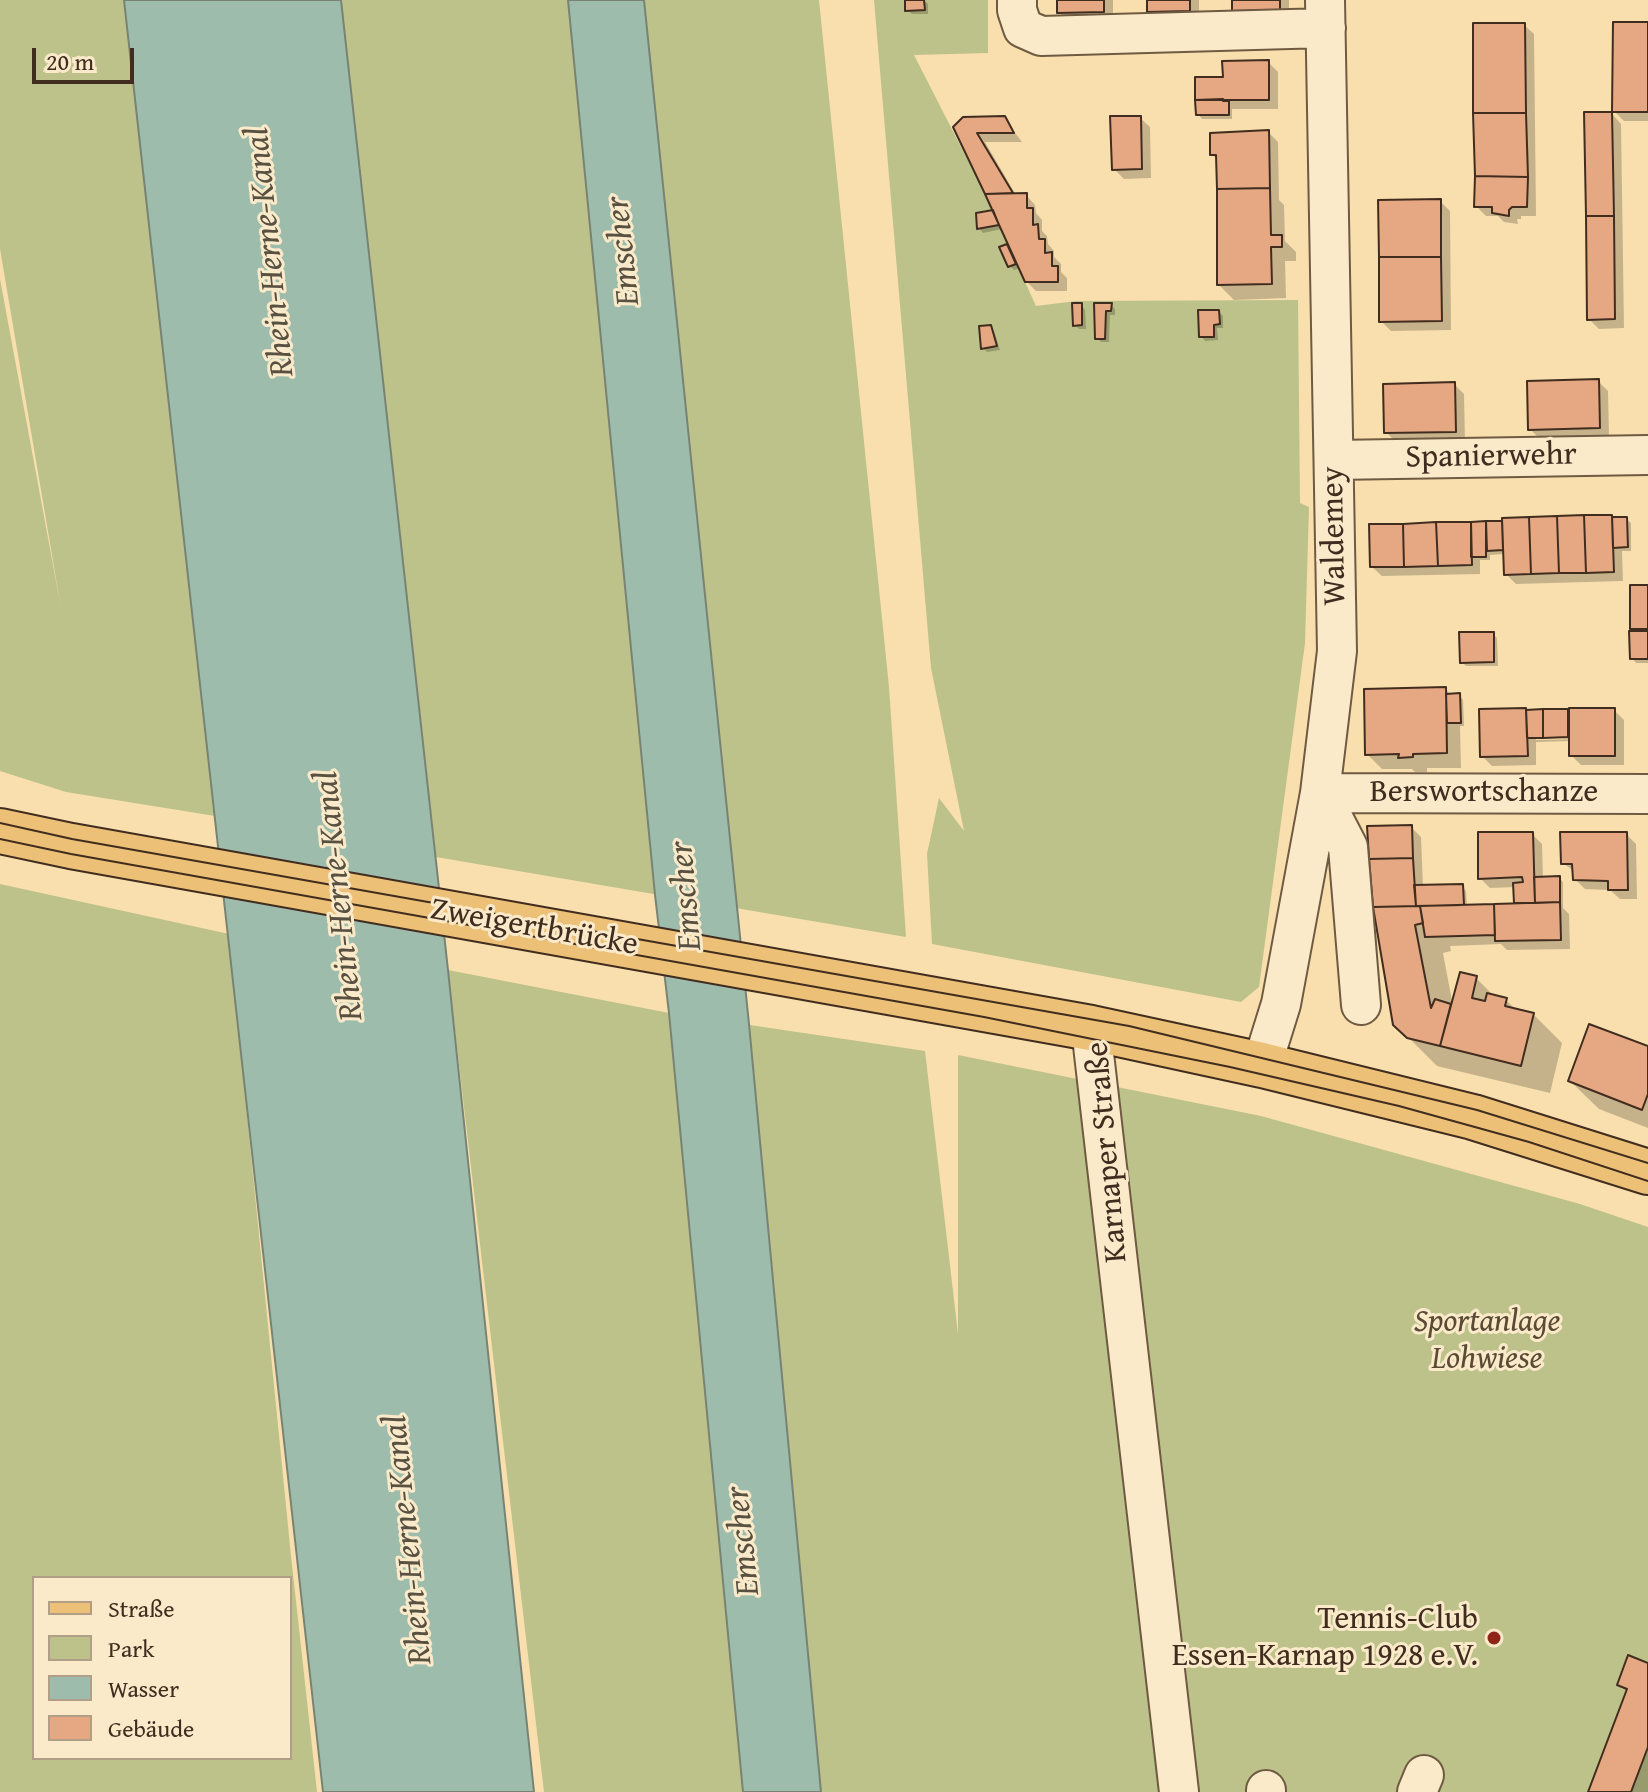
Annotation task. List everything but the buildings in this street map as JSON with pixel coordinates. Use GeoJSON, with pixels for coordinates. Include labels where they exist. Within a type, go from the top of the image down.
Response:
{"type":"FeatureCollection","features":[{"type":"Feature","properties":{"kind":"main road","name":"Zweigertbrücke"},"geometry":{"type":"LineString","coordinates":[[0,831],[1091,1028]]}},
{"type":"Feature","properties":{"kind":"main road","name":"Karnaper Straße"},"geometry":{"type":"LineString","coordinates":[[1091,1028],[1262,1065],[1473,1117],[1648,1172]]}},
{"type":"Feature","properties":{"kind":"street"},"geometry":{"type":"LineString","coordinates":[[1017,0],[1023,28],[1041,36],[1326,14]]}},
{"type":"Feature","properties":{"kind":"street","name":"Waldemey"},"geometry":{"type":"LineString","coordinates":[[1262,1065],[1281,1004],[1320,793],[1337,651],[1326,14]]}},
{"type":"Feature","properties":{"kind":"street","name":"Spanierwehr"},"geometry":{"type":"LineString","coordinates":[[1334,460],[1648,455]]}},
{"type":"Feature","properties":{"kind":"street"},"geometry":{"type":"LineString","coordinates":[[1320,793],[1348,847],[1361,1005]]}},
{"type":"Feature","properties":{"kind":"street","name":"Berswortschanze"},"geometry":{"type":"LineString","coordinates":[[1320,793],[1648,794]]}},
{"type":"Feature","properties":{"kind":"street","name":"Karnaper Straße"},"geometry":{"type":"LineString","coordinates":[[1091,1028],[1179,1792]]}},
{"type":"Feature","properties":{"kind":"green space"},"geometry":{"type":"Polygon","coordinates":[[[0,0],[124,0],[215,816],[66,792],[0,771],[0,279],[61,608],[0,249],[0,0]]]}},
{"type":"Feature","properties":{"kind":"green space"},"geometry":{"type":"Polygon","coordinates":[[[341,0],[819,0],[889,687],[906,937],[436,857],[341,0]]]}},
{"type":"Feature","properties":{"kind":"green space"},"geometry":{"type":"Polygon","coordinates":[[[874,0],[988,0],[988,53],[914,55],[985,194],[1036,306],[1076,301],[1298,300],[1300,503],[1309,507],[1305,643],[1259,987],[1241,1002],[932,944],[927,854],[939,798],[964,831],[931,668],[874,0]]]}},
{"type":"Feature","properties":{"kind":"green space"},"geometry":{"type":"Polygon","coordinates":[[[0,884],[229,934],[317,1792],[0,1792],[0,884]]]}},
{"type":"Feature","properties":{"kind":"green space","name":"Sportanlage Lohwiese"},"geometry":{"type":"Polygon","coordinates":[[[448,970],[669,1013],[925,1051],[958,1334],[958,1055],[1261,1116],[1580,1204],[1648,1227],[1648,1792],[544,1792],[448,970]]]}},
{"type":"Feature","properties":{"kind":"water","name":"Rhein-Herne-Kanal"},"geometry":{"type":"Polygon","coordinates":[[[124,0],[341,0],[448,970],[534,1792],[323,1792],[124,0]]]}},
{"type":"Feature","properties":{"kind":"water","name":"Emscher"},"geometry":{"type":"Polygon","coordinates":[[[568,0],[644,0],[749,1024],[821,1792],[743,1792],[568,0]]]}},
{"type":"Feature","properties":{"kind":"tram line"},"geometry":{"type":"LineString","coordinates":[[0,823],[72,839],[1129,1026],[1477,1110],[1648,1163]]}},
{"type":"Feature","properties":{"kind":"tram line"},"geometry":{"type":"LineString","coordinates":[[0,839],[984,1017],[1230,1067],[1399,1106],[1529,1142],[1648,1181]]}},
{"type":"Feature","properties":{"kind":"place","name":"Tennis-Club Essen-Karnap 1928 e.V."},"geometry":{"type":"Point","coordinates":[1494,1638]}}]}
